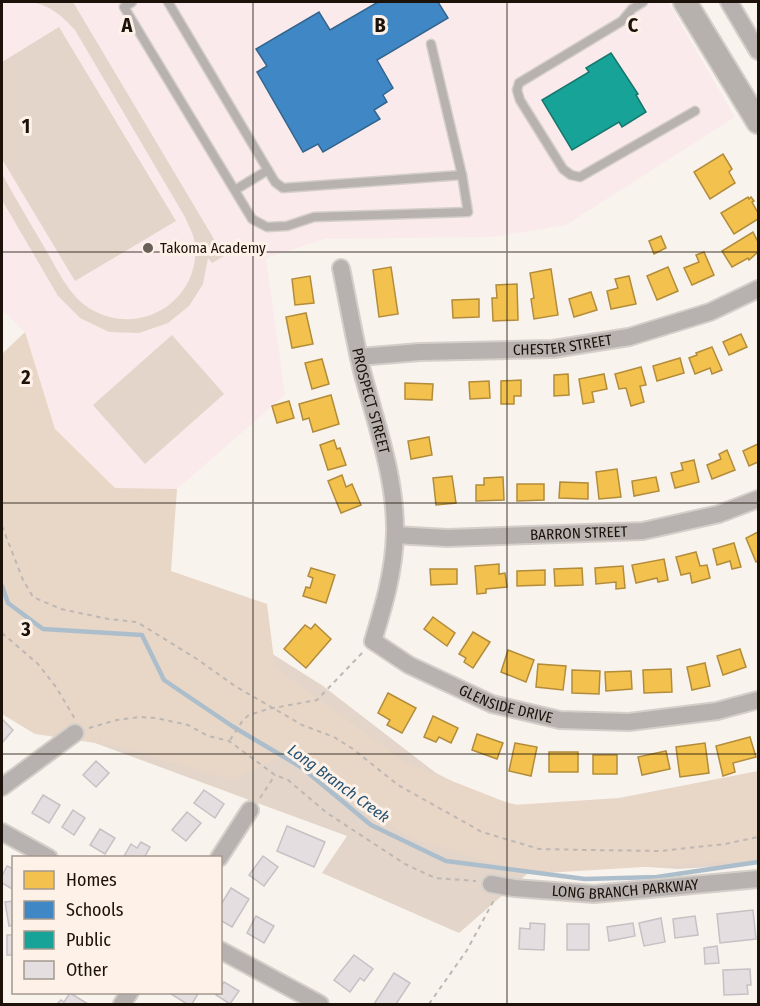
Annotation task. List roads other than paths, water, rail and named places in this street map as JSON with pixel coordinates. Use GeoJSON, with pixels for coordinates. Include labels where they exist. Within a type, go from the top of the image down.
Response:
{"type":"FeatureCollection","features":[{"type":"Feature","properties":{"kind":"main road"},"geometry":{"type":"LineString","coordinates":[[686,2],[759,122]]}},
{"type":"Feature","properties":{"kind":"street"},"geometry":{"type":"LineString","coordinates":[[729,2],[759,51]]}},
{"type":"Feature","properties":{"kind":"street","name":"PROSPECT STREET"},"geometry":{"type":"LineString","coordinates":[[341,268],[359,357],[388,471],[394,503],[395,535]]}},
{"type":"Feature","properties":{"kind":"street","name":"CHESTER STREET"},"geometry":{"type":"LineString","coordinates":[[359,357],[420,352],[553,349],[629,338],[710,312],[759,289]]}},
{"type":"Feature","properties":{"kind":"street","name":"BARRON STREET"},"geometry":{"type":"LineString","coordinates":[[395,535],[447,538],[643,531],[719,514],[759,499]]}},
{"type":"Feature","properties":{"kind":"street","name":"GLENSIDE DRIVE"},"geometry":{"type":"LineString","coordinates":[[395,535],[389,591],[372,641],[409,665],[492,704],[560,720],[629,722],[717,711],[759,700]]}},
{"type":"Feature","properties":{"kind":"street"},"geometry":{"type":"LineString","coordinates":[[2,787],[79,727]]}},
{"type":"Feature","properties":{"kind":"street"},"geometry":{"type":"LineString","coordinates":[[220,856],[250,810]]}},
{"type":"Feature","properties":{"kind":"street"},"geometry":{"type":"LineString","coordinates":[[2,832],[45,856]]}},
{"type":"Feature","properties":{"kind":"street","name":"LONG BRANCH PARKWAY"},"geometry":{"type":"LineString","coordinates":[[491,884],[594,894],[759,879]]}},
{"type":"Feature","properties":{"kind":"street"},"geometry":{"type":"LineString","coordinates":[[222,952],[320,1005]]}},
{"type":"Feature","properties":{"kind":"lane"},"geometry":{"type":"LineString","coordinates":[[132,2],[123,7],[252,219],[267,227],[287,226],[314,217],[468,212],[462,175],[431,44]]}},
{"type":"Feature","properties":{"kind":"lane"},"geometry":{"type":"LineString","coordinates":[[168,2],[275,182],[283,188],[462,175]]}},
{"type":"Feature","properties":{"kind":"lane"},"geometry":{"type":"LineString","coordinates":[[643,2],[632,9],[622,21],[519,82],[517,90],[520,100],[563,169],[571,176],[580,177],[695,111]]}},
{"type":"Feature","properties":{"kind":"lane"},"geometry":{"type":"LineString","coordinates":[[235,190],[268,170]]}},
{"type":"Feature","properties":{"kind":"waterway","name":"Long Branch Creek"},"geometry":{"type":"LineString","coordinates":[[2,586],[8,603],[43,629],[142,635],[164,680],[232,726],[301,767],[371,825],[446,861],[585,879],[657,877],[758,862]]}},
{"type":"Feature","properties":{"kind":"place","name":"Takoma Academy"},"geometry":{"type":"Point","coordinates":[148,248]}}]}
